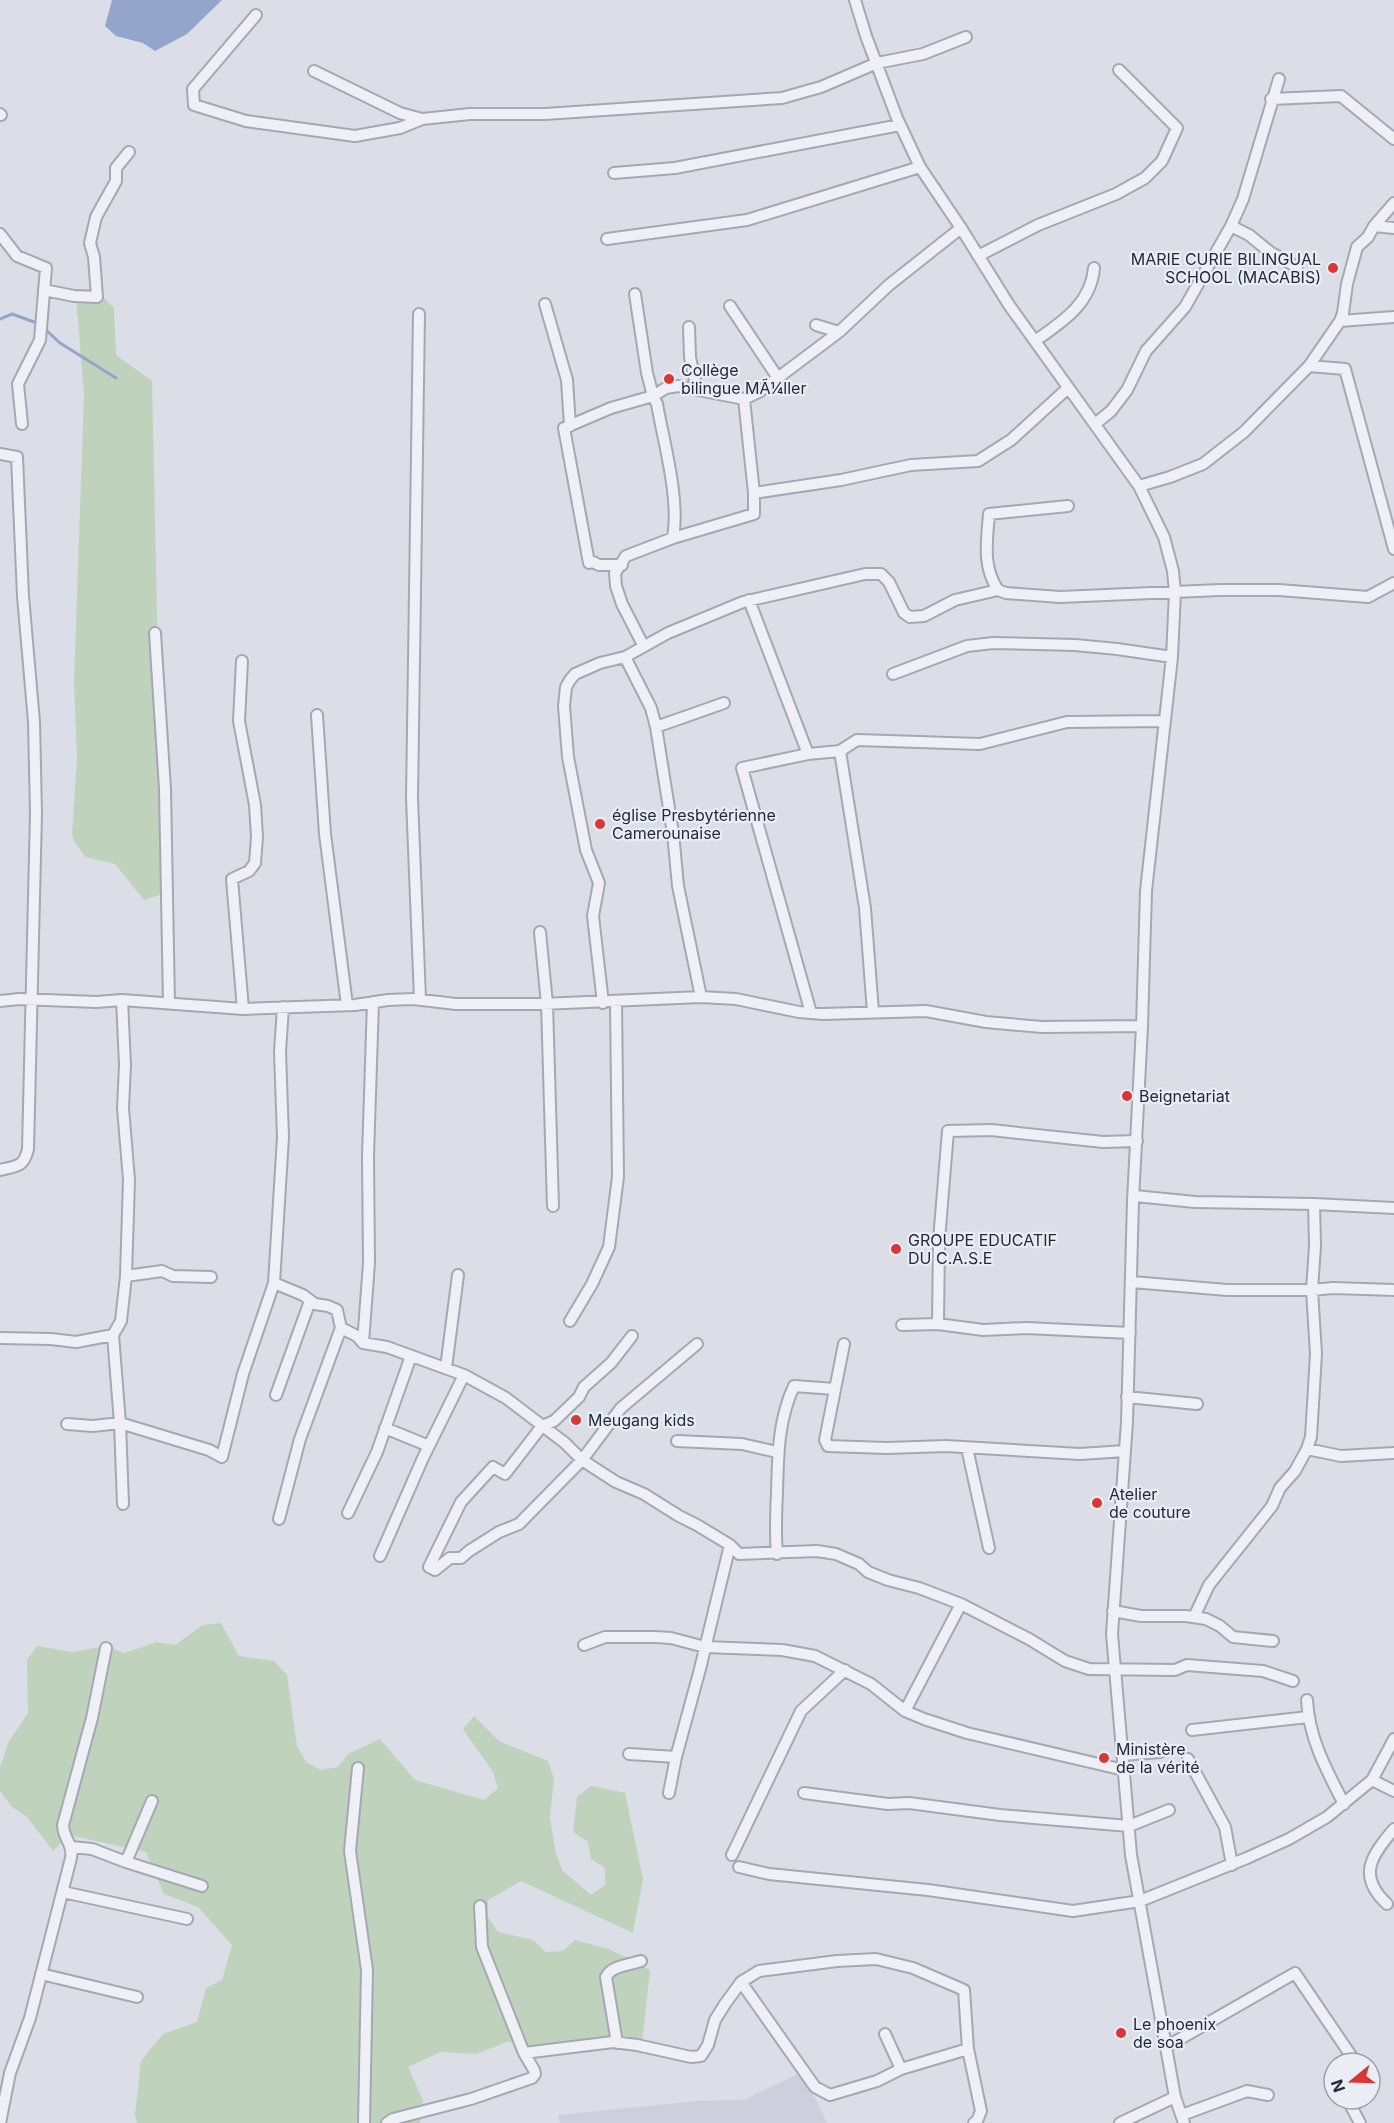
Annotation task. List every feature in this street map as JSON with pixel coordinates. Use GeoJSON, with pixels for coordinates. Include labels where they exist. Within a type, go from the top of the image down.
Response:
{"type":"FeatureCollection","features":[{"type":"Feature","properties":{"kind":"street"},"geometry":{"type":"LineString","coordinates":[[855,0],[866,36],[900,125],[920,167],[1035,341],[1138,486],[1164,537],[1170,555],[1175,592],[1172,657],[1146,891],[1125,1451],[1112,1634],[1131,1855],[1175,2097],[1183,2119],[1247,2091],[1268,2095]]}},
{"type":"Feature","properties":{"kind":"street"},"geometry":{"type":"LineString","coordinates":[[256,15],[193,89],[194,105],[246,121],[354,136],[400,128],[422,119],[471,114],[545,114],[783,98],[821,87],[877,63],[922,54],[966,36]]}},
{"type":"Feature","properties":{"kind":"street"},"geometry":{"type":"LineString","coordinates":[[978,255],[1038,225],[1116,194],[1145,178],[1162,161],[1177,128],[1119,70]]}},
{"type":"Feature","properties":{"kind":"street"},"geometry":{"type":"LineString","coordinates":[[314,71],[400,113],[422,119]]}},
{"type":"Feature","properties":{"kind":"street"},"geometry":{"type":"LineString","coordinates":[[1095,424],[1111,411],[1127,390],[1146,351],[1185,307],[1231,226],[1243,199],[1271,99],[1279,79]]}},
{"type":"Feature","properties":{"kind":"street"},"geometry":{"type":"LineString","coordinates":[[1271,99],[1341,96],[1394,139]]}},
{"type":"Feature","properties":{"kind":"street"},"geometry":{"type":"LineString","coordinates":[[614,173],[675,168],[900,125]]}},
{"type":"Feature","properties":{"kind":"street"},"geometry":{"type":"LineString","coordinates":[[44,290],[74,296],[97,297],[94,257],[90,243],[96,217],[116,181],[116,168],[129,152]]}},
{"type":"Feature","properties":{"kind":"street"},"geometry":{"type":"LineString","coordinates":[[606,239],[747,220],[920,167]]}},
{"type":"Feature","properties":{"kind":"street"},"geometry":{"type":"LineString","coordinates":[[1138,486],[1203,464],[1244,432],[1309,366],[1340,321],[1357,248],[1394,203]]}},
{"type":"Feature","properties":{"kind":"street"},"geometry":{"type":"LineString","coordinates":[[1231,226],[1249,235],[1270,252],[1297,267]]}},
{"type":"Feature","properties":{"kind":"street"},"geometry":{"type":"LineString","coordinates":[[1374,226],[1394,228]]}},
{"type":"Feature","properties":{"kind":"street"},"geometry":{"type":"LineString","coordinates":[[622,565],[589,563],[564,428],[611,408],[653,396],[666,388],[697,390],[744,399],[759,392],[839,332],[882,291],[961,228]]}},
{"type":"Feature","properties":{"kind":"street"},"geometry":{"type":"LineString","coordinates":[[0,234],[17,256],[46,268],[40,340],[18,384],[22,424]]}},
{"type":"Feature","properties":{"kind":"street"},"geometry":{"type":"LineString","coordinates":[[1035,341],[1071,314],[1086,297],[1094,268]]}},
{"type":"Feature","properties":{"kind":"street"},"geometry":{"type":"LineString","coordinates":[[635,294],[647,373],[657,404],[670,469],[674,519],[673,538]]}},
{"type":"Feature","properties":{"kind":"street"},"geometry":{"type":"LineString","coordinates":[[546,304],[567,380],[570,426]]}},
{"type":"Feature","properties":{"kind":"street"},"geometry":{"type":"LineString","coordinates":[[730,306],[778,378]]}},
{"type":"Feature","properties":{"kind":"street"},"geometry":{"type":"LineString","coordinates":[[419,314],[412,798],[420,999]]}},
{"type":"Feature","properties":{"kind":"street"},"geometry":{"type":"LineString","coordinates":[[1340,321],[1394,317]]}},
{"type":"Feature","properties":{"kind":"street"},"geometry":{"type":"LineString","coordinates":[[816,325],[839,332]]}},
{"type":"Feature","properties":{"kind":"street"},"geometry":{"type":"LineString","coordinates":[[689,327],[690,357],[697,390]]}},
{"type":"Feature","properties":{"kind":"street"},"geometry":{"type":"LineString","coordinates":[[1309,366],[1345,369],[1394,549]]}},
{"type":"Feature","properties":{"kind":"street"},"geometry":{"type":"LineString","coordinates":[[754,493],[841,480],[910,465],[978,461],[1011,440],[1068,388]]}},
{"type":"Feature","properties":{"kind":"street"},"geometry":{"type":"LineString","coordinates":[[643,645],[622,604],[616,586],[615,573],[626,556],[673,538],[754,514],[754,493],[744,399]]}},
{"type":"Feature","properties":{"kind":"street"},"geometry":{"type":"LineString","coordinates":[[0,454],[17,458],[23,596],[34,722],[36,813],[28,1149],[26,1160],[22,1164],[0,1170]]}},
{"type":"Feature","properties":{"kind":"street"},"geometry":{"type":"LineString","coordinates":[[998,590],[991,580],[986,561],[989,514],[1068,506]]}},
{"type":"Feature","properties":{"kind":"street"},"geometry":{"type":"LineString","coordinates":[[603,1003],[593,916],[599,883],[586,850],[568,757],[564,706],[566,687],[575,674],[600,663],[625,657],[643,645],[749,600],[865,574],[881,574],[890,582],[904,614],[910,617],[918,617],[955,600],[998,590],[1006,593],[1060,597],[1279,590],[1368,597],[1394,583]]}},
{"type":"Feature","properties":{"kind":"street"},"geometry":{"type":"LineString","coordinates":[[749,600],[808,754]]}},
{"type":"Feature","properties":{"kind":"street"},"geometry":{"type":"LineString","coordinates":[[155,633],[165,789],[169,1003]]}},
{"type":"Feature","properties":{"kind":"street"},"geometry":{"type":"LineString","coordinates":[[893,674],[967,646],[993,643],[1117,648],[1172,657]]}},
{"type":"Feature","properties":{"kind":"street"},"geometry":{"type":"LineString","coordinates":[[625,657],[651,708],[656,727],[674,833],[678,886],[701,997]]}},
{"type":"Feature","properties":{"kind":"street"},"geometry":{"type":"LineString","coordinates":[[242,661],[239,721],[255,805],[257,837],[255,863],[249,871],[232,879],[243,1009]]}},
{"type":"Feature","properties":{"kind":"street"},"geometry":{"type":"LineString","coordinates":[[656,727],[724,703]]}},
{"type":"Feature","properties":{"kind":"street"},"geometry":{"type":"LineString","coordinates":[[317,715],[325,834],[347,1005]]}},
{"type":"Feature","properties":{"kind":"street"},"geometry":{"type":"LineString","coordinates":[[811,1012],[742,768],[808,754],[840,751],[856,740],[980,744],[1067,722],[1164,721]]}},
{"type":"Feature","properties":{"kind":"street"},"geometry":{"type":"LineString","coordinates":[[840,751],[865,908],[873,1012]]}},
{"type":"Feature","properties":{"kind":"street"},"geometry":{"type":"LineString","coordinates":[[540,932],[547,1004],[553,1206]]}},
{"type":"Feature","properties":{"kind":"street"},"geometry":{"type":"LineString","coordinates":[[0,1001],[122,1000],[243,1009],[347,1005],[420,999],[456,1004],[547,1004],[701,997],[736,999],[799,1012],[846,1015],[926,1011],[986,1022],[1042,1027],[1142,1026]]}},
{"type":"Feature","properties":{"kind":"street"},"geometry":{"type":"LineString","coordinates":[[122,1000],[125,1065],[123,1108],[129,1180],[126,1276],[121,1321],[113,1335],[123,1504]]}},
{"type":"Feature","properties":{"kind":"street"},"geometry":{"type":"LineString","coordinates":[[363,1343],[369,1263],[368,1156],[373,1002]]}},
{"type":"Feature","properties":{"kind":"street"},"geometry":{"type":"LineString","coordinates":[[570,1321],[592,1284],[609,1247],[618,1178],[616,1002]]}},
{"type":"Feature","properties":{"kind":"street"},"geometry":{"type":"LineString","coordinates":[[67,1424],[93,1426],[120,1423],[209,1450],[222,1457],[243,1374],[274,1283],[283,1137],[279,1052],[283,1007]]}},
{"type":"Feature","properties":{"kind":"street"},"geometry":{"type":"LineString","coordinates":[[938,1324],[939,1240],[948,1131],[991,1130],[1102,1142],[1137,1141]]}},
{"type":"Feature","properties":{"kind":"street"},"geometry":{"type":"LineString","coordinates":[[1135,1196],[1195,1202],[1394,1208]]}},
{"type":"Feature","properties":{"kind":"street"},"geometry":{"type":"LineString","coordinates":[[1194,1617],[1209,1585],[1272,1506],[1280,1488],[1295,1471],[1311,1437],[1316,1354],[1312,1290],[1315,1246],[1314,1204]]}},
{"type":"Feature","properties":{"kind":"street"},"geometry":{"type":"LineString","coordinates":[[126,1276],[162,1271],[173,1276],[211,1276]]}},
{"type":"Feature","properties":{"kind":"street"},"geometry":{"type":"LineString","coordinates":[[446,1368],[458,1275]]}},
{"type":"Feature","properties":{"kind":"street"},"geometry":{"type":"LineString","coordinates":[[1132,1282],[1227,1290],[1333,1288],[1394,1290]]}},
{"type":"Feature","properties":{"kind":"street"},"geometry":{"type":"LineString","coordinates":[[274,1283],[303,1295],[310,1301],[337,1310],[341,1328],[300,1438],[279,1519]]}},
{"type":"Feature","properties":{"kind":"street"},"geometry":{"type":"LineString","coordinates":[[276,1395],[310,1301]]}},
{"type":"Feature","properties":{"kind":"street"},"geometry":{"type":"LineString","coordinates":[[902,1325],[938,1324],[983,1330],[1026,1328],[1130,1333]]}},
{"type":"Feature","properties":{"kind":"street"},"geometry":{"type":"LineString","coordinates":[[341,1328],[357,1336],[363,1343],[387,1347],[465,1375],[506,1398],[565,1443],[582,1460],[616,1482],[644,1494],[730,1545],[739,1554],[816,1551],[836,1554],[858,1564],[868,1572],[961,1604],[1029,1639],[1065,1661],[1089,1669],[1175,1670],[1187,1665],[1263,1671],[1293,1681]]}},
{"type":"Feature","properties":{"kind":"street"},"geometry":{"type":"LineString","coordinates":[[0,1338],[76,1342],[113,1335]]}},
{"type":"Feature","properties":{"kind":"street"},"geometry":{"type":"LineString","coordinates":[[632,1336],[611,1363],[584,1387],[579,1397],[555,1421],[542,1426],[505,1474],[493,1467],[461,1502],[429,1567],[435,1570],[450,1558],[461,1558],[499,1532],[519,1524],[582,1460],[621,1408],[697,1344]]}},
{"type":"Feature","properties":{"kind":"street"},"geometry":{"type":"LineString","coordinates":[[844,1344],[825,1440],[828,1446],[993,1448],[1046,1454],[1125,1451]]}},
{"type":"Feature","properties":{"kind":"street"},"geometry":{"type":"LineString","coordinates":[[348,1513],[377,1452],[411,1356]]}},
{"type":"Feature","properties":{"kind":"street"},"geometry":{"type":"LineString","coordinates":[[380,1556],[429,1446],[465,1375]]}},
{"type":"Feature","properties":{"kind":"street"},"geometry":{"type":"LineString","coordinates":[[777,1554],[774,1523],[777,1452],[786,1401],[794,1386],[835,1389]]}},
{"type":"Feature","properties":{"kind":"street"},"geometry":{"type":"LineString","coordinates":[[1127,1397],[1197,1404]]}},
{"type":"Feature","properties":{"kind":"street"},"geometry":{"type":"LineString","coordinates":[[385,1428],[429,1446]]}},
{"type":"Feature","properties":{"kind":"street"},"geometry":{"type":"LineString","coordinates":[[677,1440],[742,1444],[777,1452]]}},
{"type":"Feature","properties":{"kind":"street"},"geometry":{"type":"LineString","coordinates":[[967,1448],[989,1548]]}},
{"type":"Feature","properties":{"kind":"street"},"geometry":{"type":"LineString","coordinates":[[1307,1449],[1341,1456],[1394,1453]]}},
{"type":"Feature","properties":{"kind":"street"},"geometry":{"type":"LineString","coordinates":[[669,1793],[676,1757],[730,1545]]}},
{"type":"Feature","properties":{"kind":"street"},"geometry":{"type":"LineString","coordinates":[[905,1711],[961,1604]]}},
{"type":"Feature","properties":{"kind":"street"},"geometry":{"type":"LineString","coordinates":[[1113,1611],[1141,1616],[1206,1619],[1220,1626],[1233,1637],[1273,1641]]}},
{"type":"Feature","properties":{"kind":"street"},"geometry":{"type":"LineString","coordinates":[[584,1645],[605,1637],[655,1637],[671,1638],[705,1647],[795,1652],[815,1656],[877,1688],[905,1711],[924,1719],[967,1733],[1124,1770]]}},
{"type":"Feature","properties":{"kind":"street"},"geometry":{"type":"LineString","coordinates":[[0,2123],[10,2073],[30,2018],[72,1853],[63,1825],[92,1718],[106,1648]]}},
{"type":"Feature","properties":{"kind":"street"},"geometry":{"type":"LineString","coordinates":[[732,1855],[801,1711],[845,1670]]}},
{"type":"Feature","properties":{"kind":"street"},"geometry":{"type":"LineString","coordinates":[[1307,1701],[1308,1717],[1321,1758],[1344,1804]]}},
{"type":"Feature","properties":{"kind":"street"},"geometry":{"type":"LineString","coordinates":[[1192,1730],[1308,1717]]}},
{"type":"Feature","properties":{"kind":"street"},"geometry":{"type":"LineString","coordinates":[[739,1867],[769,1874],[928,1890],[1073,1911],[1140,1901],[1232,1865],[1289,1839],[1327,1817],[1372,1780],[1394,1739]]}},
{"type":"Feature","properties":{"kind":"street"},"geometry":{"type":"LineString","coordinates":[[1122,1755],[1160,1752]]}},
{"type":"Feature","properties":{"kind":"street"},"geometry":{"type":"LineString","coordinates":[[629,1754],[676,1757]]}},
{"type":"Feature","properties":{"kind":"street"},"geometry":{"type":"LineString","coordinates":[[1188,1759],[1225,1827],[1232,1865]]}},
{"type":"Feature","properties":{"kind":"street"},"geometry":{"type":"LineString","coordinates":[[358,1768],[350,1851],[367,1970],[364,2123]]}},
{"type":"Feature","properties":{"kind":"street"},"geometry":{"type":"LineString","coordinates":[[1372,1780],[1394,1791]]}},
{"type":"Feature","properties":{"kind":"street"},"geometry":{"type":"LineString","coordinates":[[804,1793],[888,1804],[909,1803],[1000,1815],[1129,1826],[1169,1810]]}},
{"type":"Feature","properties":{"kind":"street"},"geometry":{"type":"LineString","coordinates":[[126,1862],[152,1801]]}},
{"type":"Feature","properties":{"kind":"street"},"geometry":{"type":"LineString","coordinates":[[1387,1904],[1375,1892],[1370,1882],[1368,1869],[1377,1851],[1394,1829]]}},
{"type":"Feature","properties":{"kind":"street"},"geometry":{"type":"LineString","coordinates":[[71,1847],[92,1849],[202,1886]]}},
{"type":"Feature","properties":{"kind":"street"},"geometry":{"type":"LineString","coordinates":[[63,1892],[187,1919]]}},
{"type":"Feature","properties":{"kind":"street"},"geometry":{"type":"LineString","coordinates":[[387,2123],[393,2119],[471,2099],[532,2078],[535,2074],[524,2053],[482,1947],[480,1906]]}},
{"type":"Feature","properties":{"kind":"street"},"geometry":{"type":"LineString","coordinates":[[524,2053],[617,2043],[691,2057],[701,2056],[708,2045],[715,2020],[741,1982],[759,1971],[837,1961],[876,1959],[913,1968],[964,1990],[968,2049],[981,2111],[987,2123]]}},
{"type":"Feature","properties":{"kind":"street"},"geometry":{"type":"LineString","coordinates":[[617,2043],[606,1977],[612,1970],[641,1961]]}},
{"type":"Feature","properties":{"kind":"street"},"geometry":{"type":"LineString","coordinates":[[1166,2047],[1295,1973],[1348,2051]]}},
{"type":"Feature","properties":{"kind":"street"},"geometry":{"type":"LineString","coordinates":[[41,1974],[136,1997]]}},
{"type":"Feature","properties":{"kind":"street"},"geometry":{"type":"LineString","coordinates":[[741,1982],[815,2087],[830,2095],[877,2080],[901,2069],[968,2049]]}},
{"type":"Feature","properties":{"kind":"street"},"geometry":{"type":"LineString","coordinates":[[885,2034],[901,2069]]}},
{"type":"Feature","properties":{"kind":"street"},"geometry":{"type":"LineString","coordinates":[[1120,2123],[1175,2097]]}},
{"type":"Feature","properties":{"kind":"street"},"geometry":{"type":"LineString","coordinates":[[974,2123],[981,2111]]}},
{"type":"Feature","properties":{"kind":"shaded area"},"geometry":{"type":"Polygon","coordinates":[[[802,2072],[827,2123],[560,2123],[558,2115],[699,2101],[744,2100],[802,2072]]]}},
{"type":"Feature","properties":{"kind":"green space"},"geometry":{"type":"Polygon","coordinates":[[[76,297],[103,297],[114,308],[116,355],[152,381],[163,894],[144,900],[115,864],[85,857],[72,835],[77,757],[74,684],[84,393],[76,297]]]}},
{"type":"Feature","properties":{"kind":"green space"},"geometry":{"type":"Polygon","coordinates":[[[221,1623],[239,1656],[274,1661],[287,1675],[297,1746],[306,1762],[321,1770],[338,1767],[348,1754],[380,1739],[415,1780],[484,1800],[498,1788],[493,1772],[463,1729],[474,1716],[499,1741],[548,1761],[554,1779],[550,1818],[556,1854],[563,1871],[591,1895],[605,1885],[605,1868],[591,1859],[588,1842],[573,1832],[577,1797],[591,1786],[625,1793],[643,1879],[633,1933],[521,1881],[488,1900],[488,1917],[498,1932],[533,1940],[546,1952],[563,1951],[575,1940],[609,1949],[650,1970],[641,2054],[609,2035],[543,2055],[509,2041],[476,2054],[441,2052],[408,2067],[423,2100],[420,2123],[137,2123],[135,2115],[141,2061],[163,2034],[197,2022],[206,1988],[222,1980],[232,1945],[198,1907],[164,1894],[146,1852],[69,1835],[53,1851],[27,1817],[12,1807],[0,1791],[0,1767],[9,1741],[28,1713],[27,1660],[37,1646],[73,1652],[107,1646],[124,1653],[157,1642],[175,1645],[203,1625],[221,1623]]]}},
{"type":"Feature","properties":{"kind":"water"},"geometry":{"type":"Polygon","coordinates":[[[112,0],[222,0],[187,34],[155,51],[143,43],[116,36],[105,26],[112,0]]]}},
{"type":"Feature","properties":{"kind":"waterway"},"geometry":{"type":"LineString","coordinates":[[0,319],[12,314],[37,323]]}},
{"type":"Feature","properties":{"kind":"waterway"},"geometry":{"type":"LineString","coordinates":[[45,329],[60,343],[116,378]]}},
{"type":"Feature","properties":{"kind":"place","name":"MARIE CURIE BILINGUAL SCHOOL (MACABIS)"},"geometry":{"type":"Point","coordinates":[1333,268]}},
{"type":"Feature","properties":{"kind":"place","name":"Collège bilingue MÃ¼ller"},"geometry":{"type":"Point","coordinates":[669,379]}},
{"type":"Feature","properties":{"kind":"place","name":"église Presbytérienne Camerounaise"},"geometry":{"type":"Point","coordinates":[600,824]}},
{"type":"Feature","properties":{"kind":"place","name":"Beignetariat"},"geometry":{"type":"Point","coordinates":[1127,1096]}},
{"type":"Feature","properties":{"kind":"place","name":"GROUPE EDUCATIF DU C.A.S.E"},"geometry":{"type":"Point","coordinates":[896,1249]}},
{"type":"Feature","properties":{"kind":"place","name":"Meugang kids"},"geometry":{"type":"Point","coordinates":[576,1420]}},
{"type":"Feature","properties":{"kind":"place","name":"Atelier de couture"},"geometry":{"type":"Point","coordinates":[1097,1503]}},
{"type":"Feature","properties":{"kind":"place","name":"Ministère de la vérité"},"geometry":{"type":"Point","coordinates":[1104,1758]}},
{"type":"Feature","properties":{"kind":"place","name":"Le phoenix de soa"},"geometry":{"type":"Point","coordinates":[1121,2033]}}]}
